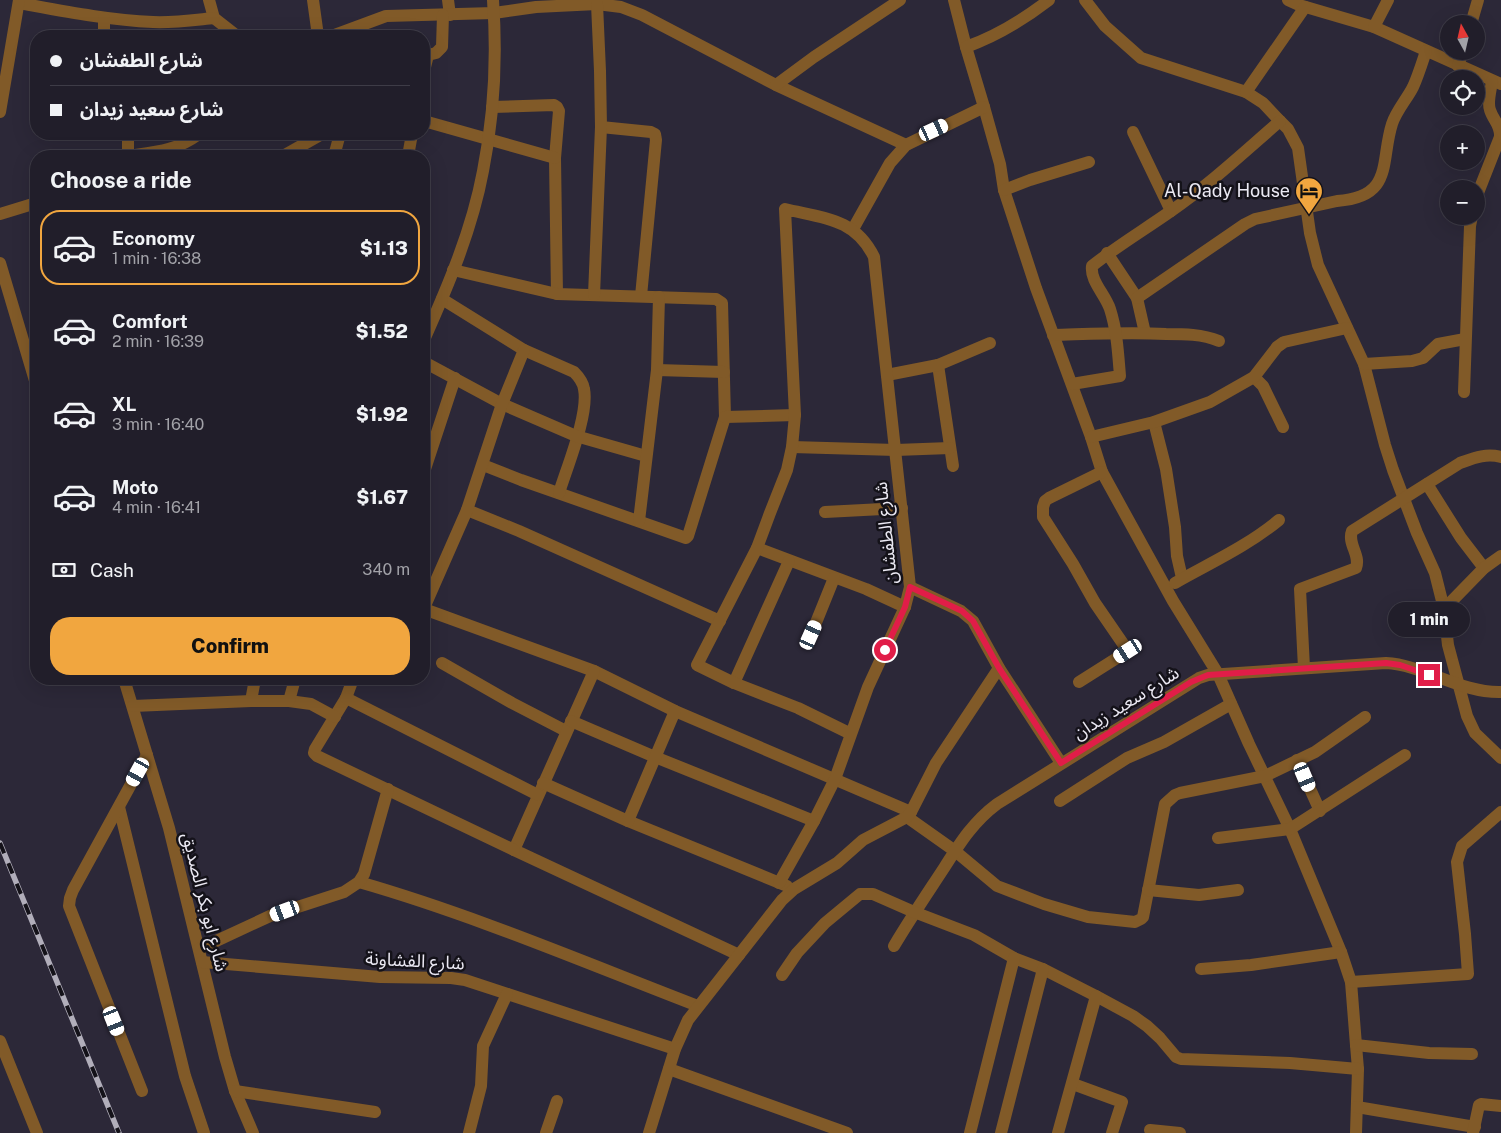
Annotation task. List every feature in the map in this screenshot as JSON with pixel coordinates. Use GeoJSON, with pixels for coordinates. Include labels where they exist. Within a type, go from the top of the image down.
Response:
{"type":"FeatureCollection","features":[{"type":"Feature","properties":{"kind":"street"},"geometry":{"type":"LineString","coordinates":[[209,0],[214,18],[229,30]]}},
{"type":"Feature","properties":{"kind":"street"},"geometry":{"type":"LineString","coordinates":[[313,0],[317,30]]}},
{"type":"Feature","properties":{"kind":"street"},"geometry":{"type":"LineString","coordinates":[[430,54],[436,53],[442,47],[448,0]]}},
{"type":"Feature","properties":{"kind":"street"},"geometry":{"type":"LineString","coordinates":[[430,326],[454,270],[483,173],[492,107],[494,13],[492,0]]}},
{"type":"Feature","properties":{"kind":"street"},"geometry":{"type":"LineString","coordinates":[[776,85],[814,57],[900,0]]}},
{"type":"Feature","properties":{"kind":"street"},"geometry":{"type":"LineString","coordinates":[[954,0],[984,106],[1004,190],[1036,288],[1102,472],[1165,588],[1218,674],[1290,829],[1342,952],[1351,982],[1358,1069],[1356,1133]]}},
{"type":"Feature","properties":{"kind":"street"},"geometry":{"type":"LineString","coordinates":[[966,47],[999,33],[1024,19],[1049,0]]}},
{"type":"Feature","properties":{"kind":"street"},"geometry":{"type":"LineString","coordinates":[[1085,0],[1105,26],[1141,58],[1246,92],[1263,104],[1280,120],[1291,134],[1298,148],[1310,234],[1318,265],[1364,364],[1385,445],[1417,533],[1435,573],[1444,610],[1448,646],[1467,716],[1475,733],[1501,758]]}},
{"type":"Feature","properties":{"kind":"street"},"geometry":{"type":"LineString","coordinates":[[1288,0],[1305,7],[1374,27],[1497,83],[1489,105],[1491,113],[1501,130],[1500,137],[1483,180]]}},
{"type":"Feature","properties":{"kind":"street"},"geometry":{"type":"LineString","coordinates":[[1374,27],[1388,0]]}},
{"type":"Feature","properties":{"kind":"street"},"geometry":{"type":"LineString","coordinates":[[1474,15],[1478,0]]}},
{"type":"Feature","properties":{"kind":"street"},"geometry":{"type":"LineString","coordinates":[[0,112],[19,2],[104,18],[152,22],[178,22],[214,18]]}},
{"type":"Feature","properties":{"kind":"street"},"geometry":{"type":"LineString","coordinates":[[349,30],[386,16],[447,16],[494,13],[581,2],[621,7],[642,15],[776,85],[906,144]]}},
{"type":"Feature","properties":{"kind":"street"},"geometry":{"type":"LineString","coordinates":[[594,295],[601,127],[597,4]]}},
{"type":"Feature","properties":{"kind":"street"},"geometry":{"type":"LineString","coordinates":[[1246,92],[1305,7]]}},
{"type":"Feature","properties":{"kind":"street"},"geometry":{"type":"LineString","coordinates":[[104,18],[104,30]]}},
{"type":"Feature","properties":{"kind":"street"},"geometry":{"type":"LineString","coordinates":[[1137,298],[1255,219],[1348,200],[1362,196],[1376,186],[1384,172],[1392,123],[1413,86],[1426,51]]}},
{"type":"Feature","properties":{"kind":"street"},"geometry":{"type":"LineString","coordinates":[[1458,66],[1460,60]]}},
{"type":"Feature","properties":{"kind":"street"},"geometry":{"type":"LineString","coordinates":[[492,107],[554,105],[558,107],[556,294]]}},
{"type":"Feature","properties":{"kind":"street"},"geometry":{"type":"LineString","coordinates":[[853,229],[890,163],[906,144],[984,106]]}},
{"type":"Feature","properties":{"kind":"street"},"geometry":{"type":"LineString","coordinates":[[1072,384],[1120,376],[1117,334],[1109,306],[1093,277],[1092,266],[1107,253],[1171,211],[1217,177],[1280,120]]}},
{"type":"Feature","properties":{"kind":"street"},"geometry":{"type":"LineString","coordinates":[[430,123],[556,158]]}},
{"type":"Feature","properties":{"kind":"street"},"geometry":{"type":"LineString","coordinates":[[601,127],[655,134],[656,140],[641,296]]}},
{"type":"Feature","properties":{"kind":"street"},"geometry":{"type":"LineString","coordinates":[[1133,132],[1171,211]]}},
{"type":"Feature","properties":{"kind":"street"},"geometry":{"type":"LineString","coordinates":[[169,150],[191,140]]}},
{"type":"Feature","properties":{"kind":"street"},"geometry":{"type":"LineString","coordinates":[[294,150],[311,140]]}},
{"type":"Feature","properties":{"kind":"street"},"geometry":{"type":"LineString","coordinates":[[1004,190],[1089,162]]}},
{"type":"Feature","properties":{"kind":"street"},"geometry":{"type":"LineString","coordinates":[[0,214],[30,205]]}},
{"type":"Feature","properties":{"kind":"street","name":"شارع الطفشان"},"geometry":{"type":"LineString","coordinates":[[779,884],[835,779],[868,687],[905,607],[910,587],[874,257],[869,247],[853,229],[831,219],[786,209],[795,415]]}},
{"type":"Feature","properties":{"kind":"street"},"geometry":{"type":"LineString","coordinates":[[1464,392],[1470,225]]}},
{"type":"Feature","properties":{"kind":"street"},"geometry":{"type":"LineString","coordinates":[[1107,253],[1137,298],[1145,333]]}},
{"type":"Feature","properties":{"kind":"street"},"geometry":{"type":"LineString","coordinates":[[0,263],[30,346]]}},
{"type":"Feature","properties":{"kind":"street"},"geometry":{"type":"LineString","coordinates":[[454,270],[556,294],[716,299],[722,303],[725,417],[688,536],[682,537],[482,465]]}},
{"type":"Feature","properties":{"kind":"street"},"geometry":{"type":"LineString","coordinates":[[639,520],[658,370],[659,297]]}},
{"type":"Feature","properties":{"kind":"street"},"geometry":{"type":"LineString","coordinates":[[442,299],[524,350],[574,372],[580,378],[584,387],[583,411],[559,493]]}},
{"type":"Feature","properties":{"kind":"street"},"geometry":{"type":"LineString","coordinates":[[1091,437],[1154,422],[1210,402],[1254,377],[1277,347],[1284,342],[1347,328]]}},
{"type":"Feature","properties":{"kind":"street"},"geometry":{"type":"LineString","coordinates":[[1053,335],[1145,333],[1194,335],[1209,337],[1219,341]]}},
{"type":"Feature","properties":{"kind":"street"},"geometry":{"type":"LineString","coordinates":[[1364,364],[1412,361],[1423,358],[1438,344],[1465,339]]}},
{"type":"Feature","properties":{"kind":"street"},"geometry":{"type":"LineString","coordinates":[[887,375],[938,365],[990,343]]}},
{"type":"Feature","properties":{"kind":"street"},"geometry":{"type":"LineString","coordinates":[[430,595],[467,510],[502,404],[524,350]]}},
{"type":"Feature","properties":{"kind":"street"},"geometry":{"type":"LineString","coordinates":[[430,365],[502,404],[576,436],[646,456]]}},
{"type":"Feature","properties":{"kind":"street"},"geometry":{"type":"LineString","coordinates":[[938,365],[953,466]]}},
{"type":"Feature","properties":{"kind":"street"},"geometry":{"type":"LineString","coordinates":[[658,370],[724,372]]}},
{"type":"Feature","properties":{"kind":"street"},"geometry":{"type":"LineString","coordinates":[[1254,377],[1263,386],[1283,426]]}},
{"type":"Feature","properties":{"kind":"street"},"geometry":{"type":"LineString","coordinates":[[430,454],[455,378]]}},
{"type":"Feature","properties":{"kind":"street"},"geometry":{"type":"LineString","coordinates":[[725,417],[795,415],[792,447],[787,470],[756,548],[697,665],[734,683],[798,708],[851,734]]}},
{"type":"Feature","properties":{"kind":"street"},"geometry":{"type":"LineString","coordinates":[[1154,422],[1166,469],[1175,527],[1177,556],[1182,578]]}},
{"type":"Feature","properties":{"kind":"street"},"geometry":{"type":"LineString","coordinates":[[792,447],[896,450],[950,448]]}},
{"type":"Feature","properties":{"kind":"street"},"geometry":{"type":"LineString","coordinates":[[1304,668],[1300,589],[1356,568],[1358,560],[1351,540],[1352,532],[1451,468],[1479,456],[1491,455],[1501,457]]}},
{"type":"Feature","properties":{"kind":"street"},"geometry":{"type":"LineString","coordinates":[[1079,682],[1128,651],[1095,603],[1043,517],[1043,507],[1049,498],[1102,472]]}},
{"type":"Feature","properties":{"kind":"street"},"geometry":{"type":"LineString","coordinates":[[1427,484],[1461,538],[1484,568]]}},
{"type":"Feature","properties":{"kind":"street"},"geometry":{"type":"LineString","coordinates":[[825,512],[902,508]]}},
{"type":"Feature","properties":{"kind":"street"},"geometry":{"type":"LineString","coordinates":[[467,510],[720,620]]}},
{"type":"Feature","properties":{"kind":"street"},"geometry":{"type":"LineString","coordinates":[[1165,588],[1238,550],[1279,520]]}},
{"type":"Feature","properties":{"kind":"street"},"geometry":{"type":"LineString","coordinates":[[756,548],[866,589],[905,607]]}},
{"type":"Feature","properties":{"kind":"street"},"geometry":{"type":"LineString","coordinates":[[1444,610],[1484,568],[1501,556]]}},
{"type":"Feature","properties":{"kind":"street"},"geometry":{"type":"LineString","coordinates":[[734,683],[789,560]]}},
{"type":"Feature","properties":{"kind":"street"},"geometry":{"type":"LineString","coordinates":[[811,635],[834,578]]}},
{"type":"Feature","properties":{"kind":"street"},"geometry":{"type":"LineString","coordinates":[[910,587],[967,614],[973,621],[999,668],[1061,763]]}},
{"type":"Feature","properties":{"kind":"street"},"geometry":{"type":"LineString","coordinates":[[430,611],[594,671],[675,711],[835,779],[909,814],[997,886],[1044,904],[1088,917],[1138,922],[1143,917],[1165,804],[1170,798],[1180,793],[1265,776],[1315,752],[1365,717]]}},
{"type":"Feature","properties":{"kind":"street"},"geometry":{"type":"LineString","coordinates":[[442,663],[512,703],[655,757],[814,821]]}},
{"type":"Feature","properties":{"kind":"street","name":"شارع سعيد زيدان"},"geometry":{"type":"LineString","coordinates":[[894,946],[914,912],[974,823],[985,813],[1191,682],[1208,675],[1218,674],[1392,663],[1476,690],[1501,692]]}},
{"type":"Feature","properties":{"kind":"street"},"geometry":{"type":"LineString","coordinates":[[649,1133],[681,1034],[698,1006],[782,900],[794,889],[836,863],[871,835],[909,814],[936,763],[999,668]]}},
{"type":"Feature","properties":{"kind":"street"},"geometry":{"type":"LineString","coordinates":[[514,850],[594,671]]}},
{"type":"Feature","properties":{"kind":"street","name":"شارع ابو بكر الصديق"},"geometry":{"type":"LineString","coordinates":[[126,685],[169,828],[216,1022],[235,1091],[253,1133]]}},
{"type":"Feature","properties":{"kind":"street"},"geometry":{"type":"LineString","coordinates":[[251,700],[255,685]]}},
{"type":"Feature","properties":{"kind":"street"},"geometry":{"type":"LineString","coordinates":[[289,701],[293,685]]}},
{"type":"Feature","properties":{"kind":"street"},"geometry":{"type":"LineString","coordinates":[[350,685],[346,698],[315,749],[314,753],[317,756],[739,955]]}},
{"type":"Feature","properties":{"kind":"street"},"geometry":{"type":"LineString","coordinates":[[346,698],[541,789],[628,821],[794,889]]}},
{"type":"Feature","properties":{"kind":"street"},"geometry":{"type":"LineString","coordinates":[[132,706],[251,700],[289,701],[311,704],[334,716]]}},
{"type":"Feature","properties":{"kind":"street"},"geometry":{"type":"LineString","coordinates":[[1060,801],[1127,758],[1164,742],[1232,704]]}},
{"type":"Feature","properties":{"kind":"street"},"geometry":{"type":"LineString","coordinates":[[628,821],[675,711]]}},
{"type":"Feature","properties":{"kind":"street"},"geometry":{"type":"LineString","coordinates":[[142,1092],[69,906],[73,890],[147,755]]}},
{"type":"Feature","properties":{"kind":"street"},"geometry":{"type":"LineString","coordinates":[[1218,838],[1290,829],[1405,755]]}},
{"type":"Feature","properties":{"kind":"street"},"geometry":{"type":"LineString","coordinates":[[1297,760],[1320,811]]}},
{"type":"Feature","properties":{"kind":"street"},"geometry":{"type":"LineString","coordinates":[[201,955],[270,916],[344,892],[359,882],[364,874],[388,789]]}},
{"type":"Feature","properties":{"kind":"street"},"geometry":{"type":"LineString","coordinates":[[119,807],[185,1076],[204,1133]]}},
{"type":"Feature","properties":{"kind":"street"},"geometry":{"type":"LineString","coordinates":[[1351,982],[1468,974],[1457,862],[1462,846],[1501,812]]}},
{"type":"Feature","properties":{"kind":"street"},"geometry":{"type":"LineString","coordinates":[[359,882],[402,894],[467,917],[698,1006]]}},
{"type":"Feature","properties":{"kind":"street"},"geometry":{"type":"LineString","coordinates":[[1148,890],[1199,895],[1238,890]]}},
{"type":"Feature","properties":{"kind":"street"},"geometry":{"type":"LineString","coordinates":[[782,975],[797,953],[825,923],[860,894],[873,894],[974,935],[1014,958],[1096,996],[1147,1026],[1176,1057],[1181,1059],[1290,1063],[1358,1069]]}},
{"type":"Feature","properties":{"kind":"street"},"geometry":{"type":"LineString","coordinates":[[1201,969],[1251,965],[1342,952]]}},
{"type":"Feature","properties":{"kind":"street","name":"شارع الفشاونة"},"geometry":{"type":"LineString","coordinates":[[201,955],[380,978],[451,978],[465,980],[675,1050]]}},
{"type":"Feature","properties":{"kind":"street"},"geometry":{"type":"LineString","coordinates":[[970,1133],[1014,958]]}},
{"type":"Feature","properties":{"kind":"street"},"geometry":{"type":"LineString","coordinates":[[1001,1133],[1043,970]]}},
{"type":"Feature","properties":{"kind":"street"},"geometry":{"type":"LineString","coordinates":[[469,1133],[482,1086],[483,1046],[507,994]]}},
{"type":"Feature","properties":{"kind":"street"},"geometry":{"type":"LineString","coordinates":[[1058,1133],[1096,996]]}},
{"type":"Feature","properties":{"kind":"street"},"geometry":{"type":"LineString","coordinates":[[0,1041],[37,1133]]}},
{"type":"Feature","properties":{"kind":"street"},"geometry":{"type":"LineString","coordinates":[[1356,1045],[1429,1053],[1472,1054]]}},
{"type":"Feature","properties":{"kind":"street"},"geometry":{"type":"LineString","coordinates":[[669,1069],[847,1133]]}},
{"type":"Feature","properties":{"kind":"street"},"geometry":{"type":"LineString","coordinates":[[1073,1084],[1122,1102],[1112,1133]]}},
{"type":"Feature","properties":{"kind":"street"},"geometry":{"type":"LineString","coordinates":[[235,1091],[375,1112]]}},
{"type":"Feature","properties":{"kind":"street"},"geometry":{"type":"LineString","coordinates":[[546,1133],[557,1101]]}},
{"type":"Feature","properties":{"kind":"street"},"geometry":{"type":"LineString","coordinates":[[1357,1107],[1474,1130],[1479,1105],[1501,1106]]}},
{"type":"Feature","properties":{"kind":"street"},"geometry":{"type":"LineString","coordinates":[[1150,1130],[1180,1133]]}},
{"type":"Feature","properties":{"kind":"railway"},"geometry":{"type":"LineString","coordinates":[[0,843],[119,1133]]}},
{"type":"Feature","properties":{"kind":"place","name":"Al-Qady House"},"geometry":{"type":"Point","coordinates":[1309,215]}},
{"type":"Feature","properties":{"kind":"route"},"geometry":{"type":"LineString","coordinates":[[885,650],[909,597],[910,587],[967,614],[973,621],[999,668],[1061,763],[1191,682],[1208,675],[1386,663],[1400,665],[1429,675]]}}]}
